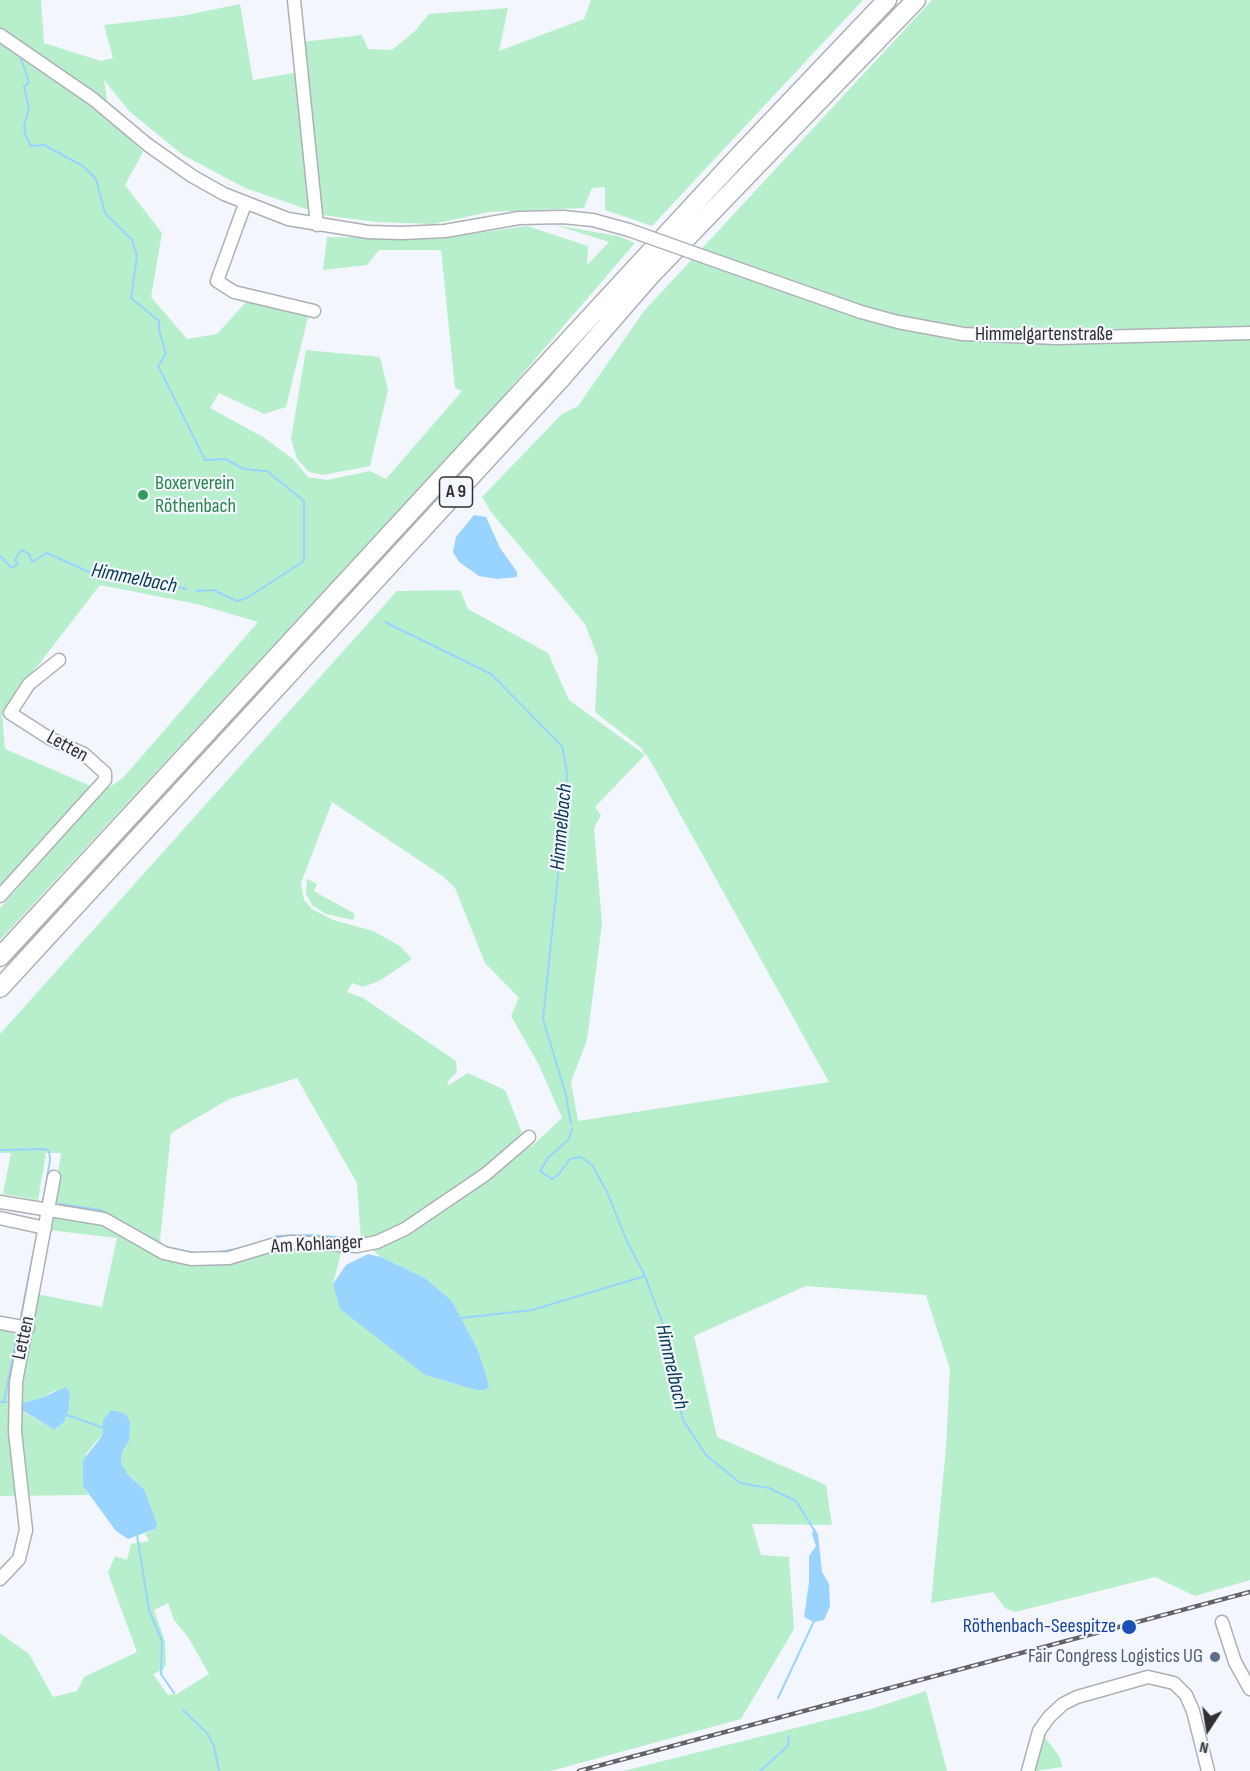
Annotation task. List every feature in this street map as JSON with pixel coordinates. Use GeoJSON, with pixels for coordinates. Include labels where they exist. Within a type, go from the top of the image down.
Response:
{"type":"FeatureCollection","features":[{"type":"Feature","properties":{"kind":"highway","name":"A 9"},"geometry":{"type":"LineString","coordinates":[[0,957],[703,194],[887,0]]}},
{"type":"Feature","properties":{"kind":"highway","name":"A 9"},"geometry":{"type":"LineString","coordinates":[[0,988],[541,400],[650,276],[916,0]]}},
{"type":"Feature","properties":{"kind":"street"},"geometry":{"type":"LineString","coordinates":[[294,0],[317,225]]}},
{"type":"Feature","properties":{"kind":"street","name":"Himmelgartenstraße"},"geometry":{"type":"LineString","coordinates":[[0,34],[93,99],[171,162],[207,185],[246,204],[288,219],[368,232],[402,233],[445,231],[519,218],[563,217],[593,220],[629,230],[861,312],[963,334],[1057,338],[1250,333]]}},
{"type":"Feature","properties":{"kind":"street"},"geometry":{"type":"LineString","coordinates":[[246,204],[217,281],[234,292],[314,311]]}},
{"type":"Feature","properties":{"kind":"street","name":"Letten"},"geometry":{"type":"LineString","coordinates":[[0,896],[105,780],[105,773],[84,754],[49,738],[10,713],[29,684],[59,660]]}},
{"type":"Feature","properties":{"kind":"street","name":"Am Kohlanger"},"geometry":{"type":"LineString","coordinates":[[48,1210],[104,1219],[164,1253],[191,1259],[229,1258],[272,1245],[291,1242],[357,1246],[377,1242],[405,1229],[486,1174],[529,1137]]}},
{"type":"Feature","properties":{"kind":"street","name":"Letten"},"geometry":{"type":"LineString","coordinates":[[0,1579],[19,1559],[26,1530],[14,1407],[18,1365],[28,1328],[54,1177]]}},
{"type":"Feature","properties":{"kind":"street"},"geometry":{"type":"LineString","coordinates":[[0,1202],[48,1210]]}},
{"type":"Feature","properties":{"kind":"street"},"geometry":{"type":"LineString","coordinates":[[0,1218],[45,1228]]}},
{"type":"Feature","properties":{"kind":"street"},"geometry":{"type":"LineString","coordinates":[[0,1323],[28,1328]]}},
{"type":"Feature","properties":{"kind":"street"},"geometry":{"type":"LineString","coordinates":[[1222,1622],[1235,1662],[1250,1689]]}},
{"type":"Feature","properties":{"kind":"street"},"geometry":{"type":"LineString","coordinates":[[1028,1771],[1039,1731],[1063,1704],[1077,1697],[1148,1677],[1174,1683],[1186,1695],[1193,1711],[1208,1771]]}},
{"type":"Feature","properties":{"kind":"green space"},"geometry":{"type":"Polygon","coordinates":[[[0,0],[41,0],[44,43],[101,61],[113,58],[104,25],[182,16],[240,4],[253,80],[299,72],[312,211],[245,188],[183,155],[130,112],[104,80],[110,120],[143,152],[125,185],[162,233],[151,297],[187,339],[217,334],[247,301],[308,317],[286,407],[264,414],[219,393],[210,408],[263,437],[293,459],[308,477],[327,480],[370,471],[386,479],[462,391],[455,388],[441,250],[379,250],[367,265],[323,270],[327,237],[438,239],[527,226],[588,246],[587,265],[609,242],[555,225],[618,236],[635,243],[488,414],[0,940],[0,908],[105,790],[123,778],[258,622],[197,604],[100,585],[2,712],[5,749],[93,787],[0,892],[0,0]]]}},
{"type":"Feature","properties":{"kind":"green space"},"geometry":{"type":"Polygon","coordinates":[[[591,0],[863,0],[652,226],[605,210],[605,187],[592,188],[584,208],[489,212],[433,224],[376,222],[322,215],[302,42],[362,35],[368,49],[392,50],[415,31],[429,14],[508,8],[499,51],[584,19],[591,0]]]}},
{"type":"Feature","properties":{"kind":"green space"},"geometry":{"type":"Polygon","coordinates":[[[932,0],[1250,0],[1250,1580],[1195,1596],[1155,1577],[1015,1612],[1005,1608],[993,1592],[931,1603],[946,1448],[950,1369],[926,1295],[806,1286],[694,1336],[717,1437],[826,1485],[832,1525],[752,1524],[761,1555],[789,1557],[794,1629],[741,1719],[551,1771],[0,1771],[0,1633],[29,1654],[53,1697],[77,1691],[84,1677],[137,1652],[108,1573],[115,1556],[127,1560],[131,1544],[149,1541],[145,1534],[155,1529],[144,1489],[128,1475],[121,1463],[122,1452],[129,1441],[103,1420],[103,1433],[86,1454],[83,1486],[89,1495],[0,1496],[0,1327],[23,1331],[31,1293],[102,1307],[117,1238],[49,1230],[61,1153],[43,1153],[46,1154],[38,1200],[3,1194],[11,1153],[0,1153],[0,1034],[397,591],[460,590],[468,609],[548,653],[569,700],[645,755],[595,807],[601,815],[594,828],[602,924],[587,1040],[571,1082],[578,1121],[829,1082],[650,760],[640,747],[595,712],[598,658],[585,624],[491,512],[482,497],[562,414],[578,406],[644,311],[932,0]],[[332,802],[301,883],[304,900],[312,909],[333,920],[373,931],[400,946],[412,959],[381,980],[363,987],[352,983],[347,992],[363,998],[456,1061],[457,1072],[447,1082],[449,1085],[468,1073],[505,1090],[522,1133],[491,1163],[494,1169],[533,1145],[562,1118],[539,1065],[511,1016],[519,998],[485,963],[455,888],[444,877],[332,802]],[[297,1078],[229,1099],[171,1133],[160,1240],[167,1256],[188,1262],[272,1247],[342,1249],[333,1284],[425,1375],[476,1390],[488,1386],[478,1350],[452,1301],[425,1278],[381,1257],[361,1241],[357,1183],[297,1078]],[[54,1391],[41,1398],[22,1403],[25,1413],[54,1430],[64,1422],[69,1409],[70,1393],[54,1391]],[[168,1603],[154,1610],[165,1642],[166,1663],[164,1669],[153,1674],[168,1695],[177,1694],[209,1674],[188,1637],[174,1620],[168,1603]]]}},
{"type":"Feature","properties":{"kind":"green space"},"geometry":{"type":"Polygon","coordinates":[[[306,350],[380,357],[388,390],[370,466],[323,475],[309,472],[297,459],[291,439],[306,350]]]}},
{"type":"Feature","properties":{"kind":"green space"},"geometry":{"type":"Polygon","coordinates":[[[307,879],[317,884],[314,891],[355,914],[353,920],[326,914],[312,905],[306,894],[307,879]]]}},
{"type":"Feature","properties":{"kind":"green space"},"geometry":{"type":"Polygon","coordinates":[[[926,1691],[947,1771],[623,1771],[871,1709],[926,1691]]]}},
{"type":"Feature","properties":{"kind":"green space"},"geometry":{"type":"Polygon","coordinates":[[[1044,1736],[1059,1756],[1063,1767],[1035,1771],[1044,1736]]]}},
{"type":"Feature","properties":{"kind":"water"},"geometry":{"type":"Polygon","coordinates":[[[474,515],[486,517],[500,548],[517,572],[517,577],[497,579],[479,576],[459,562],[453,552],[456,537],[474,515]]]}},
{"type":"Feature","properties":{"kind":"water"},"geometry":{"type":"Polygon","coordinates":[[[368,1254],[381,1257],[425,1278],[452,1301],[478,1350],[489,1386],[485,1390],[476,1390],[425,1375],[340,1309],[333,1284],[346,1265],[368,1254]]]}},
{"type":"Feature","properties":{"kind":"water"},"geometry":{"type":"Polygon","coordinates":[[[66,1387],[70,1393],[69,1409],[64,1422],[54,1430],[22,1410],[22,1403],[66,1387]]]}},
{"type":"Feature","properties":{"kind":"water"},"geometry":{"type":"Polygon","coordinates":[[[111,1410],[126,1414],[130,1423],[129,1441],[122,1452],[121,1463],[128,1475],[144,1489],[157,1524],[155,1529],[128,1539],[116,1531],[83,1486],[83,1460],[103,1433],[103,1420],[111,1410]]]}},
{"type":"Feature","properties":{"kind":"water"},"geometry":{"type":"Polygon","coordinates":[[[814,1528],[818,1534],[822,1572],[829,1584],[830,1606],[824,1620],[814,1622],[804,1617],[809,1582],[809,1556],[816,1546],[812,1534],[814,1528]]]}},
{"type":"Feature","properties":{"kind":"waterway","name":"Himmelbach"},"geometry":{"type":"LineString","coordinates":[[0,43],[13,51]]}},
{"type":"Feature","properties":{"kind":"waterway","name":"Himmelbach"},"geometry":{"type":"LineString","coordinates":[[20,56],[29,82],[24,87],[29,108],[24,127],[26,137],[31,146],[44,145],[83,166],[96,179],[105,213],[132,240],[137,256],[131,298],[159,321],[159,330],[166,354],[158,366],[205,460],[225,459],[244,469],[265,471]]}},
{"type":"Feature","properties":{"kind":"waterway","name":"Himmelbach"},"geometry":{"type":"LineString","coordinates":[[196,591],[213,590],[237,601],[247,598],[304,561],[304,501],[267,471]]}},
{"type":"Feature","properties":{"kind":"waterway","name":"Himmelbach"},"geometry":{"type":"LineString","coordinates":[[0,556],[12,568],[18,564],[15,560],[21,550],[29,554],[32,562],[47,553],[100,577],[119,573],[186,589]]}},
{"type":"Feature","properties":{"kind":"waterway","name":"Himmelbach"},"geometry":{"type":"LineString","coordinates":[[385,622],[491,674],[562,746],[567,773],[566,799],[543,1019],[566,1095],[571,1124]]}},
{"type":"Feature","properties":{"kind":"waterway","name":"Himmelbach"},"geometry":{"type":"LineString","coordinates":[[572,1129],[569,1139],[548,1158],[540,1171],[552,1179],[570,1159],[581,1157],[592,1165],[607,1192],[626,1239],[645,1276],[662,1322],[683,1420],[706,1455],[740,1483],[769,1488],[796,1501],[814,1530]]}},
{"type":"Feature","properties":{"kind":"waterway"},"geometry":{"type":"LineString","coordinates":[[0,1150],[45,1149],[49,1151],[50,1160],[43,1203]]}},
{"type":"Feature","properties":{"kind":"waterway"},"geometry":{"type":"LineString","coordinates":[[60,1204],[101,1210],[169,1248],[196,1253]]}},
{"type":"Feature","properties":{"kind":"waterway"},"geometry":{"type":"LineString","coordinates":[[276,1236],[313,1235],[357,1239]]}},
{"type":"Feature","properties":{"kind":"waterway"},"geometry":{"type":"LineString","coordinates":[[220,1252],[241,1248]]}},
{"type":"Feature","properties":{"kind":"waterway"},"geometry":{"type":"LineString","coordinates":[[20,1322],[33,1254]]}},
{"type":"Feature","properties":{"kind":"waterway"},"geometry":{"type":"LineString","coordinates":[[462,1318],[532,1310],[645,1276]]}},
{"type":"Feature","properties":{"kind":"waterway"},"geometry":{"type":"LineString","coordinates":[[4,1402],[18,1330]]}},
{"type":"Feature","properties":{"kind":"waterway"},"geometry":{"type":"LineString","coordinates":[[0,1402],[6,1402]]}},
{"type":"Feature","properties":{"kind":"waterway"},"geometry":{"type":"LineString","coordinates":[[67,1415],[104,1428]]}},
{"type":"Feature","properties":{"kind":"waterway"},"geometry":{"type":"LineString","coordinates":[[137,1535],[149,1610],[162,1641],[161,1674],[174,1693]]}},
{"type":"Feature","properties":{"kind":"waterway","name":"Himmelbach"},"geometry":{"type":"LineString","coordinates":[[778,1698],[815,1619]]}},
{"type":"Feature","properties":{"kind":"waterway"},"geometry":{"type":"LineString","coordinates":[[183,1710],[207,1733],[214,1746],[219,1771]]}},
{"type":"Feature","properties":{"kind":"waterway","name":"Himmelbach"},"geometry":{"type":"LineString","coordinates":[[760,1771],[788,1746],[789,1736]]}},
{"type":"Feature","properties":{"kind":"railway"},"geometry":{"type":"LineString","coordinates":[[579,1771],[1250,1592]]}},
{"type":"Feature","properties":{"kind":"place","name":"Boxerverein Röthenbach"},"geometry":{"type":"Point","coordinates":[143,495]}},
{"type":"Feature","properties":{"kind":"place","name":"Röthenbach-Seespitze"},"geometry":{"type":"Point","coordinates":[1129,1627]}},
{"type":"Feature","properties":{"kind":"place","name":"Fair Congress Logistics UG"},"geometry":{"type":"Point","coordinates":[1215,1657]}}]}
